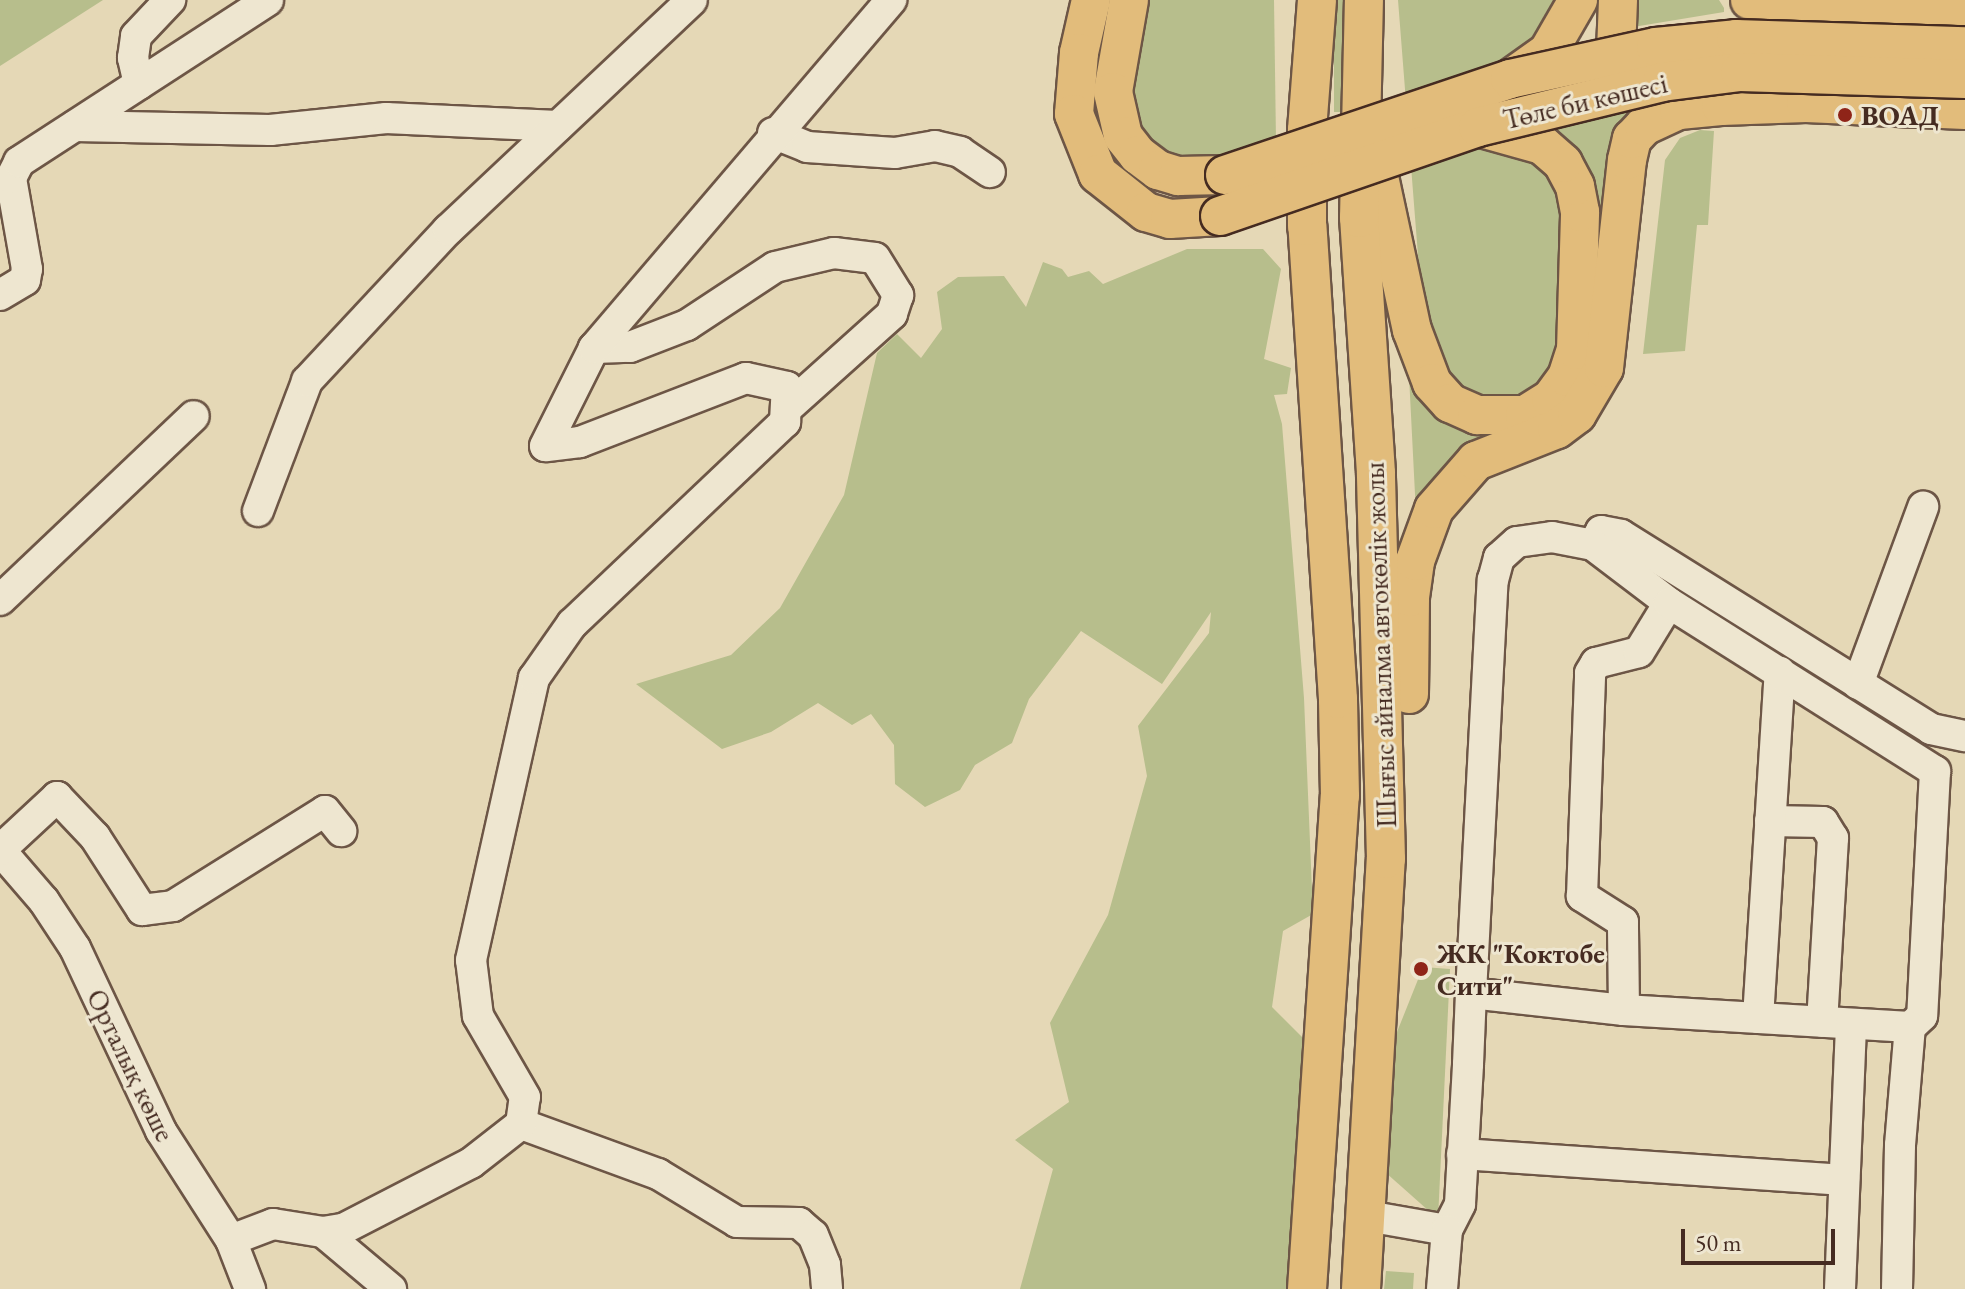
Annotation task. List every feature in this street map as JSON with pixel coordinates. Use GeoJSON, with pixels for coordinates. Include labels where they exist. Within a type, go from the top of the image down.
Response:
{"type":"FeatureCollection","features":[{"type":"Feature","properties":{"kind":"main road","name":"Төле би көшесі"},"geometry":{"type":"LineString","coordinates":[[1091,0],[1079,53],[1074,114],[1098,174],[1146,212],[1170,219],[1220,216],[1478,127],[1592,95],[1740,72],[1965,79]]}},
{"type":"Feature","properties":{"kind":"main road","name":"Төле би көшесі"},"geometry":{"type":"LineString","coordinates":[[1129,0],[1113,92],[1123,136],[1138,155],[1158,170],[1178,176],[1225,175],[1510,79],[1656,47],[1736,39],[1965,46]]}},
{"type":"Feature","properties":{"kind":"main road"},"geometry":{"type":"LineString","coordinates":[[1298,0],[1299,88],[1307,130]]}},
{"type":"Feature","properties":{"kind":"main road"},"geometry":{"type":"LineString","coordinates":[[1307,1289],[1340,796],[1338,699],[1307,226],[1307,130],[1317,0]]}},
{"type":"Feature","properties":{"kind":"main road","name":"Шығыс айналма автокөлік жолы"},"geometry":{"type":"LineString","coordinates":[[1361,1289],[1386,859],[1385,719],[1359,218],[1359,65],[1364,0]]}},
{"type":"Feature","properties":{"kind":"main road"},"geometry":{"type":"LineString","coordinates":[[1376,0],[1359,65],[1420,358],[1432,383],[1450,403],[1477,415],[1502,418],[1525,415],[1551,399],[1567,377],[1576,350],[1580,212],[1575,186],[1563,163],[1542,145],[1478,127]]}},
{"type":"Feature","properties":{"kind":"main road"},"geometry":{"type":"LineString","coordinates":[[1510,79],[1548,52],[1578,0]]}},
{"type":"Feature","properties":{"kind":"main road"},"geometry":{"type":"LineString","coordinates":[[1618,0],[1616,53],[1622,80],[1631,94],[1651,107],[1679,110],[1806,103],[1965,110]]}},
{"type":"Feature","properties":{"kind":"main road"},"geometry":{"type":"LineString","coordinates":[[1750,0],[1965,13]]}},
{"type":"Feature","properties":{"kind":"main road"},"geometry":{"type":"LineString","coordinates":[[1386,859],[1405,759],[1410,597],[1423,532],[1451,484],[1476,461],[1557,429],[1593,393],[1610,343],[1619,208],[1632,139],[1658,115],[1679,110]]}},
{"type":"Feature","properties":{"kind":"street"},"geometry":{"type":"LineString","coordinates":[[139,84],[133,58],[136,36],[170,0]]}},
{"type":"Feature","properties":{"kind":"street"},"geometry":{"type":"LineString","coordinates":[[0,295],[25,280],[27,269],[11,178],[19,162],[268,0]]}},
{"type":"Feature","properties":{"kind":"street"},"geometry":{"type":"LineString","coordinates":[[258,511],[307,381],[448,230],[692,0]]}},
{"type":"Feature","properties":{"kind":"street"},"geometry":{"type":"LineString","coordinates":[[231,1240],[273,1224],[323,1232],[343,1229],[471,1163],[521,1124],[525,1097],[478,1016],[471,960],[534,678],[572,624],[785,422],[787,387],[746,378],[580,442],[545,446],[594,348],[773,133],[891,0]]}},
{"type":"Feature","properties":{"kind":"street"},"geometry":{"type":"LineString","coordinates":[[1963,0],[1965,13]]}},
{"type":"Feature","properties":{"kind":"street"},"geometry":{"type":"LineString","coordinates":[[75,126],[270,130],[386,118],[558,126]]}},
{"type":"Feature","properties":{"kind":"street"},"geometry":{"type":"LineString","coordinates":[[773,133],[807,147],[895,153],[935,146],[960,152],[990,172]]}},
{"type":"Feature","properties":{"kind":"street"},"geometry":{"type":"LineString","coordinates":[[594,348],[630,347],[687,325],[775,267],[834,253],[875,258],[898,295],[892,314],[786,409]]}},
{"type":"Feature","properties":{"kind":"street"},"geometry":{"type":"LineString","coordinates":[[0,600],[194,416]]}},
{"type":"Feature","properties":{"kind":"street"},"geometry":{"type":"LineString","coordinates":[[1858,684],[1923,507]]}},
{"type":"Feature","properties":{"kind":"street"},"geometry":{"type":"LineString","coordinates":[[1593,545],[1601,531],[1621,535],[1931,729],[1965,736]]}},
{"type":"Feature","properties":{"kind":"street"},"geometry":{"type":"LineString","coordinates":[[1442,1289],[1447,1230],[1460,1204],[1493,580],[1499,558],[1517,542],[1552,537],[1593,545],[1669,603],[1935,771],[1922,1016],[1910,1027],[1897,1289]]}},
{"type":"Feature","properties":{"kind":"street"},"geometry":{"type":"LineString","coordinates":[[1624,1010],[1623,922],[1582,896],[1590,673],[1596,663],[1639,652],[1669,603]]}},
{"type":"Feature","properties":{"kind":"street"},"geometry":{"type":"LineString","coordinates":[[1758,1018],[1780,672]]}},
{"type":"Feature","properties":{"kind":"street"},"geometry":{"type":"LineString","coordinates":[[0,850],[57,797],[95,837],[142,910],[173,906],[325,811],[341,831]]}},
{"type":"Feature","properties":{"kind":"street"},"geometry":{"type":"LineString","coordinates":[[1770,821],[1823,822],[1833,838],[1844,1180],[1840,1289]]}},
{"type":"Feature","properties":{"kind":"street","name":"Орталық көше"},"geometry":{"type":"LineString","coordinates":[[0,850],[44,901],[75,948],[161,1131],[231,1240],[250,1289]]}},
{"type":"Feature","properties":{"kind":"street"},"geometry":{"type":"LineString","coordinates":[[1471,993],[1624,1010],[1910,1027]]}},
{"type":"Feature","properties":{"kind":"street"},"geometry":{"type":"LineString","coordinates":[[521,1124],[658,1174],[706,1208],[737,1222],[799,1223],[813,1235],[825,1265],[827,1289]]}},
{"type":"Feature","properties":{"kind":"street"},"geometry":{"type":"LineString","coordinates":[[1462,1154],[1844,1180]]}},
{"type":"Feature","properties":{"kind":"street"},"geometry":{"type":"LineString","coordinates":[[1367,1216],[1447,1230]]}},
{"type":"Feature","properties":{"kind":"street"},"geometry":{"type":"LineString","coordinates":[[323,1232],[391,1289]]}},
{"type":"Feature","properties":{"kind":"green space"},"geometry":{"type":"Polygon","coordinates":[[[0,0],[103,0],[0,66],[0,0]]]}},
{"type":"Feature","properties":{"kind":"green space"},"geometry":{"type":"Polygon","coordinates":[[[1142,0],[1274,0],[1276,141],[1206,161],[1183,161],[1151,142],[1133,112],[1128,75],[1142,0]]]}},
{"type":"Feature","properties":{"kind":"green space"},"geometry":{"type":"Polygon","coordinates":[[[1334,0],[1348,0],[1348,112],[1334,112],[1334,0]]]}},
{"type":"Feature","properties":{"kind":"green space"},"geometry":{"type":"Polygon","coordinates":[[[1398,0],[1563,0],[1543,35],[1509,61],[1466,78],[1482,148],[1507,147],[1537,160],[1556,178],[1565,205],[1560,346],[1544,386],[1516,404],[1458,394],[1424,332],[1398,0]]]}},
{"type":"Feature","properties":{"kind":"green space"},"geometry":{"type":"Polygon","coordinates":[[[1627,0],[1719,0],[1724,12],[1627,28],[1627,0]]]}},
{"type":"Feature","properties":{"kind":"green space"},"geometry":{"type":"Polygon","coordinates":[[[1629,111],[1631,115],[1602,255],[1594,198],[1546,129],[1629,111]]]}},
{"type":"Feature","properties":{"kind":"green space"},"geometry":{"type":"Polygon","coordinates":[[[1700,130],[1714,131],[1708,225],[1697,225],[1685,351],[1643,354],[1665,160],[1680,138],[1700,130]]]}},
{"type":"Feature","properties":{"kind":"green space"},"geometry":{"type":"Polygon","coordinates":[[[1187,249],[1263,249],[1281,269],[1264,359],[1291,368],[1287,394],[1274,395],[1282,424],[1304,698],[1313,914],[1283,931],[1272,1007],[1303,1038],[1287,1289],[1020,1289],[1053,1169],[1015,1140],[1069,1102],[1050,1023],[1108,915],[1147,776],[1138,726],[1209,633],[1211,612],[1162,684],[1081,631],[1029,699],[1012,743],[975,765],[960,790],[925,807],[895,784],[894,745],[871,714],[852,725],[818,703],[771,732],[722,749],[636,684],[731,655],[780,608],[844,495],[877,353],[897,334],[921,358],[942,329],[937,292],[958,277],[1004,276],[1026,307],[1043,262],[1062,269],[1068,277],[1089,271],[1103,284],[1187,249]]]}},
{"type":"Feature","properties":{"kind":"green space"},"geometry":{"type":"Polygon","coordinates":[[[1408,356],[1498,432],[1462,447],[1435,475],[1416,514],[1408,356]]]}},
{"type":"Feature","properties":{"kind":"green space"},"geometry":{"type":"Polygon","coordinates":[[[1423,967],[1450,969],[1438,1219],[1385,1172],[1397,1032],[1423,967]]]}},
{"type":"Feature","properties":{"kind":"green space"},"geometry":{"type":"Polygon","coordinates":[[[1386,1271],[1414,1273],[1413,1289],[1384,1289],[1386,1271]]]}},
{"type":"Feature","properties":{"kind":"place","name":"ВОАД"},"geometry":{"type":"Point","coordinates":[1845,115]}},
{"type":"Feature","properties":{"kind":"place","name":"ЖК \"Коктобе Сити\""},"geometry":{"type":"Point","coordinates":[1421,969]}}]}
